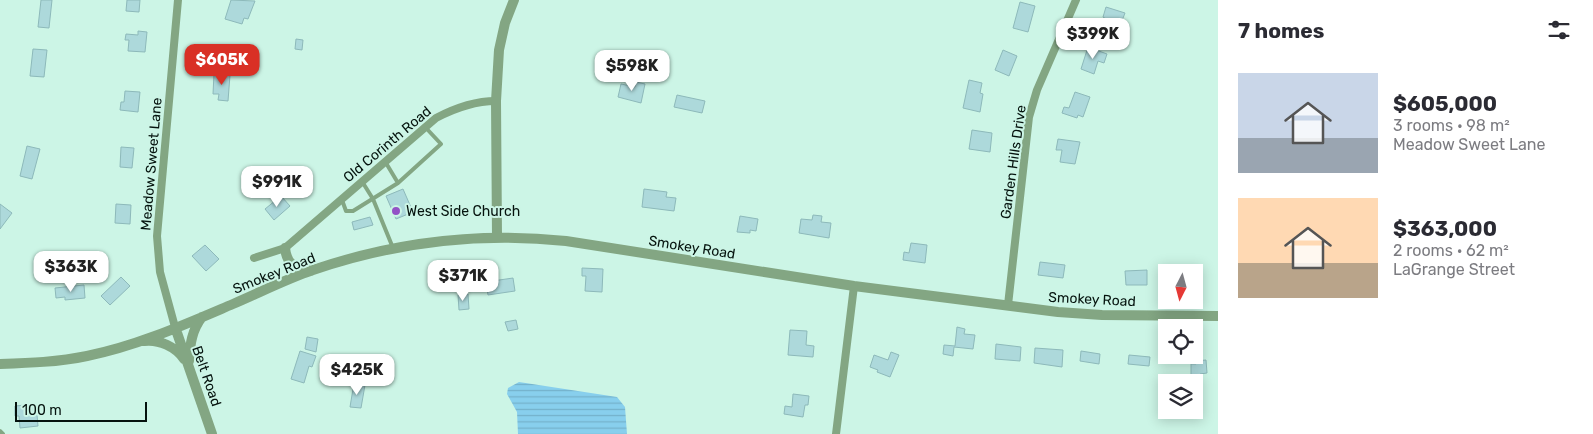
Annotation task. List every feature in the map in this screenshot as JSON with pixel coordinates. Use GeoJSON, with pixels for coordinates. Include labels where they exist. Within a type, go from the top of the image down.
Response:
{"type":"FeatureCollection","features":[{"type":"Feature","properties":{"kind":"street","name":"Meadow Sweet Lane"},"geometry":{"type":"LineString","coordinates":[[175,327],[160,272],[157,236],[178,0]]}},
{"type":"Feature","properties":{"kind":"street"},"geometry":{"type":"LineString","coordinates":[[497,237],[496,101],[498,50],[514,0]]}},
{"type":"Feature","properties":{"kind":"street","name":"Garden Hills Drive"},"geometry":{"type":"LineString","coordinates":[[1008,306],[1029,117],[1037,90],[1076,0]]}},
{"type":"Feature","properties":{"kind":"street","name":"Old Corinth Road"},"geometry":{"type":"LineString","coordinates":[[254,258],[285,248],[363,183],[436,118],[449,111],[471,104],[496,101]]}},
{"type":"Feature","properties":{"kind":"street","name":"Smokey Road"},"geometry":{"type":"LineString","coordinates":[[136,342],[202,317],[311,271],[366,254],[444,240],[497,237],[566,241],[854,286],[1058,312],[1102,315],[1218,316]]}},
{"type":"Feature","properties":{"kind":"street"},"geometry":{"type":"LineString","coordinates":[[285,248],[289,263],[296,268],[311,271]]}},
{"type":"Feature","properties":{"kind":"street"},"geometry":{"type":"LineString","coordinates":[[836,434],[854,286]]}},
{"type":"Feature","properties":{"kind":"street"},"geometry":{"type":"LineString","coordinates":[[189,367],[192,336],[197,323],[202,317]]}},
{"type":"Feature","properties":{"kind":"street","name":"Belt Road"},"geometry":{"type":"LineString","coordinates":[[175,327],[212,434]]}},
{"type":"Feature","properties":{"kind":"street"},"geometry":{"type":"LineString","coordinates":[[0,364],[64,360],[149,340],[170,346],[179,352],[189,367]]}},
{"type":"Feature","properties":{"kind":"lane"},"geometry":{"type":"LineString","coordinates":[[342,200],[346,210],[353,211],[398,183],[441,144],[426,128]]}},
{"type":"Feature","properties":{"kind":"lane"},"geometry":{"type":"LineString","coordinates":[[386,163],[398,183]]}},
{"type":"Feature","properties":{"kind":"lane"},"geometry":{"type":"LineString","coordinates":[[363,183],[373,199],[393,248]]}},
{"type":"Feature","properties":{"kind":"lane"},"geometry":{"type":"LineString","coordinates":[[0,430],[3,434]]}},
{"type":"Feature","properties":{"kind":"water"},"geometry":{"type":"Polygon","coordinates":[[[519,382],[617,397],[625,407],[627,434],[518,434],[517,412],[507,394],[508,388],[519,382]]]}},
{"type":"Feature","properties":{"kind":"building"},"geometry":{"type":"Polygon","coordinates":[[[41,0],[52,0],[49,28],[38,27],[41,0]]]}},
{"type":"Feature","properties":{"kind":"building"},"geometry":{"type":"Polygon","coordinates":[[[127,0],[140,0],[139,12],[126,11],[127,0]]]}},
{"type":"Feature","properties":{"kind":"building"},"geometry":{"type":"Polygon","coordinates":[[[231,0],[255,1],[248,19],[244,18],[242,24],[225,19],[231,0]]]}},
{"type":"Feature","properties":{"kind":"building"},"geometry":{"type":"Polygon","coordinates":[[[1020,2],[1035,6],[1028,32],[1013,28],[1020,2]]]}},
{"type":"Feature","properties":{"kind":"building"},"geometry":{"type":"Polygon","coordinates":[[[1106,7],[1125,13],[1116,36],[1102,31],[1106,19],[1103,17],[1106,7]]]}},
{"type":"Feature","properties":{"kind":"building"},"geometry":{"type":"Polygon","coordinates":[[[138,31],[147,32],[145,52],[128,51],[129,40],[125,40],[126,34],[138,35],[138,31]]]}},
{"type":"Feature","properties":{"kind":"building"},"geometry":{"type":"Polygon","coordinates":[[[296,39],[303,40],[302,50],[295,49],[296,39]]]}},
{"type":"Feature","properties":{"kind":"building"},"geometry":{"type":"Polygon","coordinates":[[[1088,47],[1107,54],[1104,63],[1098,61],[1094,74],[1081,69],[1088,47]]]}},
{"type":"Feature","properties":{"kind":"building"},"geometry":{"type":"Polygon","coordinates":[[[33,49],[47,50],[44,77],[30,76],[33,49]]]}},
{"type":"Feature","properties":{"kind":"building"},"geometry":{"type":"Polygon","coordinates":[[[1003,50],[1017,56],[1009,76],[995,70],[1003,50]]]}},
{"type":"Feature","properties":{"kind":"building"},"geometry":{"type":"Polygon","coordinates":[[[214,74],[230,75],[228,101],[218,100],[219,94],[213,94],[214,74]]]}},
{"type":"Feature","properties":{"kind":"building"},"geometry":{"type":"Polygon","coordinates":[[[969,80],[982,83],[980,93],[983,94],[980,112],[963,108],[969,80]]]}},
{"type":"Feature","properties":{"kind":"building"},"geometry":{"type":"Polygon","coordinates":[[[636,82],[645,84],[641,103],[618,97],[621,84],[635,87],[636,82]]]}},
{"type":"Feature","properties":{"kind":"building"},"geometry":{"type":"Polygon","coordinates":[[[125,91],[140,92],[138,112],[120,110],[121,102],[124,102],[125,91]]]}},
{"type":"Feature","properties":{"kind":"building"},"geometry":{"type":"Polygon","coordinates":[[[1075,92],[1090,97],[1083,117],[1078,115],[1077,118],[1062,113],[1064,107],[1069,108],[1075,92]]]}},
{"type":"Feature","properties":{"kind":"building"},"geometry":{"type":"Polygon","coordinates":[[[677,95],[705,101],[702,113],[674,107],[677,95]]]}},
{"type":"Feature","properties":{"kind":"building"},"geometry":{"type":"Polygon","coordinates":[[[972,130],[992,133],[990,152],[969,149],[972,130]]]}},
{"type":"Feature","properties":{"kind":"building"},"geometry":{"type":"Polygon","coordinates":[[[1058,139],[1080,142],[1075,164],[1060,162],[1062,150],[1056,150],[1058,139]]]}},
{"type":"Feature","properties":{"kind":"building"},"geometry":{"type":"Polygon","coordinates":[[[27,146],[40,149],[32,179],[20,176],[27,146]]]}},
{"type":"Feature","properties":{"kind":"building"},"geometry":{"type":"Polygon","coordinates":[[[121,147],[134,148],[132,168],[120,167],[121,147]]]}},
{"type":"Feature","properties":{"kind":"building"},"geometry":{"type":"Polygon","coordinates":[[[265,170],[277,171],[277,181],[260,180],[260,175],[265,176],[265,170]]]}},
{"type":"Feature","properties":{"kind":"building"},"geometry":{"type":"Polygon","coordinates":[[[403,189],[413,212],[396,219],[386,196],[403,189]]]}},
{"type":"Feature","properties":{"kind":"building"},"geometry":{"type":"Polygon","coordinates":[[[644,189],[667,192],[666,197],[676,198],[674,211],[642,207],[644,189]]]}},
{"type":"Feature","properties":{"kind":"building"},"geometry":{"type":"Polygon","coordinates":[[[281,196],[290,206],[274,220],[265,209],[281,196]]]}},
{"type":"Feature","properties":{"kind":"building"},"geometry":{"type":"Polygon","coordinates":[[[0,204],[12,213],[0,229],[0,204]]]}},
{"type":"Feature","properties":{"kind":"building"},"geometry":{"type":"Polygon","coordinates":[[[116,204],[131,205],[130,224],[115,223],[116,204]]]}},
{"type":"Feature","properties":{"kind":"building"},"geometry":{"type":"Polygon","coordinates":[[[813,215],[822,216],[821,222],[831,223],[829,238],[799,233],[801,219],[812,220],[813,215]]]}},
{"type":"Feature","properties":{"kind":"building"},"geometry":{"type":"Polygon","coordinates":[[[740,216],[758,219],[756,231],[750,230],[750,233],[737,232],[740,216]]]}},
{"type":"Feature","properties":{"kind":"building"},"geometry":{"type":"Polygon","coordinates":[[[370,217],[373,225],[354,230],[352,222],[370,217]]]}},
{"type":"Feature","properties":{"kind":"building"},"geometry":{"type":"Polygon","coordinates":[[[911,243],[927,245],[925,263],[903,260],[904,252],[909,253],[911,243]]]}},
{"type":"Feature","properties":{"kind":"building"},"geometry":{"type":"Polygon","coordinates":[[[205,245],[219,259],[206,271],[192,256],[205,245]]]}},
{"type":"Feature","properties":{"kind":"building"},"geometry":{"type":"Polygon","coordinates":[[[1040,262],[1065,265],[1063,278],[1038,275],[1040,262]]]}},
{"type":"Feature","properties":{"kind":"building"},"geometry":{"type":"Polygon","coordinates":[[[582,268],[603,269],[602,292],[585,291],[586,276],[582,276],[582,268]]]}},
{"type":"Feature","properties":{"kind":"building"},"geometry":{"type":"Polygon","coordinates":[[[1147,270],[1147,285],[1126,285],[1125,271],[1147,270]]]}},
{"type":"Feature","properties":{"kind":"building"},"geometry":{"type":"Polygon","coordinates":[[[121,277],[130,286],[110,305],[101,296],[121,277]]]}},
{"type":"Feature","properties":{"kind":"building"},"geometry":{"type":"Polygon","coordinates":[[[513,278],[515,291],[488,295],[486,282],[513,278]]]}},
{"type":"Feature","properties":{"kind":"building"},"geometry":{"type":"Polygon","coordinates":[[[84,285],[85,298],[65,300],[65,297],[56,298],[55,288],[84,285]]]}},
{"type":"Feature","properties":{"kind":"building"},"geometry":{"type":"Polygon","coordinates":[[[468,294],[469,309],[459,310],[458,295],[468,294]]]}},
{"type":"Feature","properties":{"kind":"building"},"geometry":{"type":"Polygon","coordinates":[[[516,320],[518,329],[508,331],[505,322],[516,320]]]}},
{"type":"Feature","properties":{"kind":"building"},"geometry":{"type":"Polygon","coordinates":[[[957,327],[965,329],[964,334],[975,335],[973,349],[954,347],[953,356],[943,354],[944,345],[955,346],[957,327]]]}},
{"type":"Feature","properties":{"kind":"building"},"geometry":{"type":"Polygon","coordinates":[[[790,330],[807,331],[806,345],[814,346],[813,357],[788,355],[790,330]]]}},
{"type":"Feature","properties":{"kind":"building"},"geometry":{"type":"Polygon","coordinates":[[[307,337],[318,339],[316,352],[305,349],[307,337]]]}},
{"type":"Feature","properties":{"kind":"building"},"geometry":{"type":"Polygon","coordinates":[[[996,344],[1021,347],[1020,361],[995,359],[996,344]]]}},
{"type":"Feature","properties":{"kind":"building"},"geometry":{"type":"Polygon","coordinates":[[[1035,348],[1063,350],[1062,367],[1034,363],[1035,348]]]}},
{"type":"Feature","properties":{"kind":"building"},"geometry":{"type":"Polygon","coordinates":[[[300,351],[316,356],[312,367],[309,366],[304,383],[291,379],[300,351]]]}},
{"type":"Feature","properties":{"kind":"building"},"geometry":{"type":"Polygon","coordinates":[[[1081,351],[1100,354],[1099,364],[1080,361],[1081,351]]]}},
{"type":"Feature","properties":{"kind":"building"},"geometry":{"type":"Polygon","coordinates":[[[891,352],[899,355],[890,377],[870,367],[874,355],[888,360],[891,352]]]}},
{"type":"Feature","properties":{"kind":"building"},"geometry":{"type":"Polygon","coordinates":[[[1129,355],[1150,357],[1149,366],[1128,364],[1129,355]]]}},
{"type":"Feature","properties":{"kind":"building"},"geometry":{"type":"Polygon","coordinates":[[[1203,360],[1206,360],[1207,373],[1191,374],[1191,364],[1203,364],[1203,360]]]}},
{"type":"Feature","properties":{"kind":"building"},"geometry":{"type":"Polygon","coordinates":[[[354,383],[365,385],[361,408],[350,407],[354,383]]]}},
{"type":"Feature","properties":{"kind":"building"},"geometry":{"type":"Polygon","coordinates":[[[793,394],[809,396],[808,405],[805,405],[803,417],[784,414],[785,406],[792,407],[793,394]]]}},
{"type":"Feature","properties":{"kind":"building"},"geometry":{"type":"Polygon","coordinates":[[[36,404],[38,426],[20,428],[19,416],[15,416],[15,406],[36,404]]]}},
{"type":"Feature","properties":{"kind":"place","name":"West Side Church"},"geometry":{"type":"Point","coordinates":[396,211]}}]}
